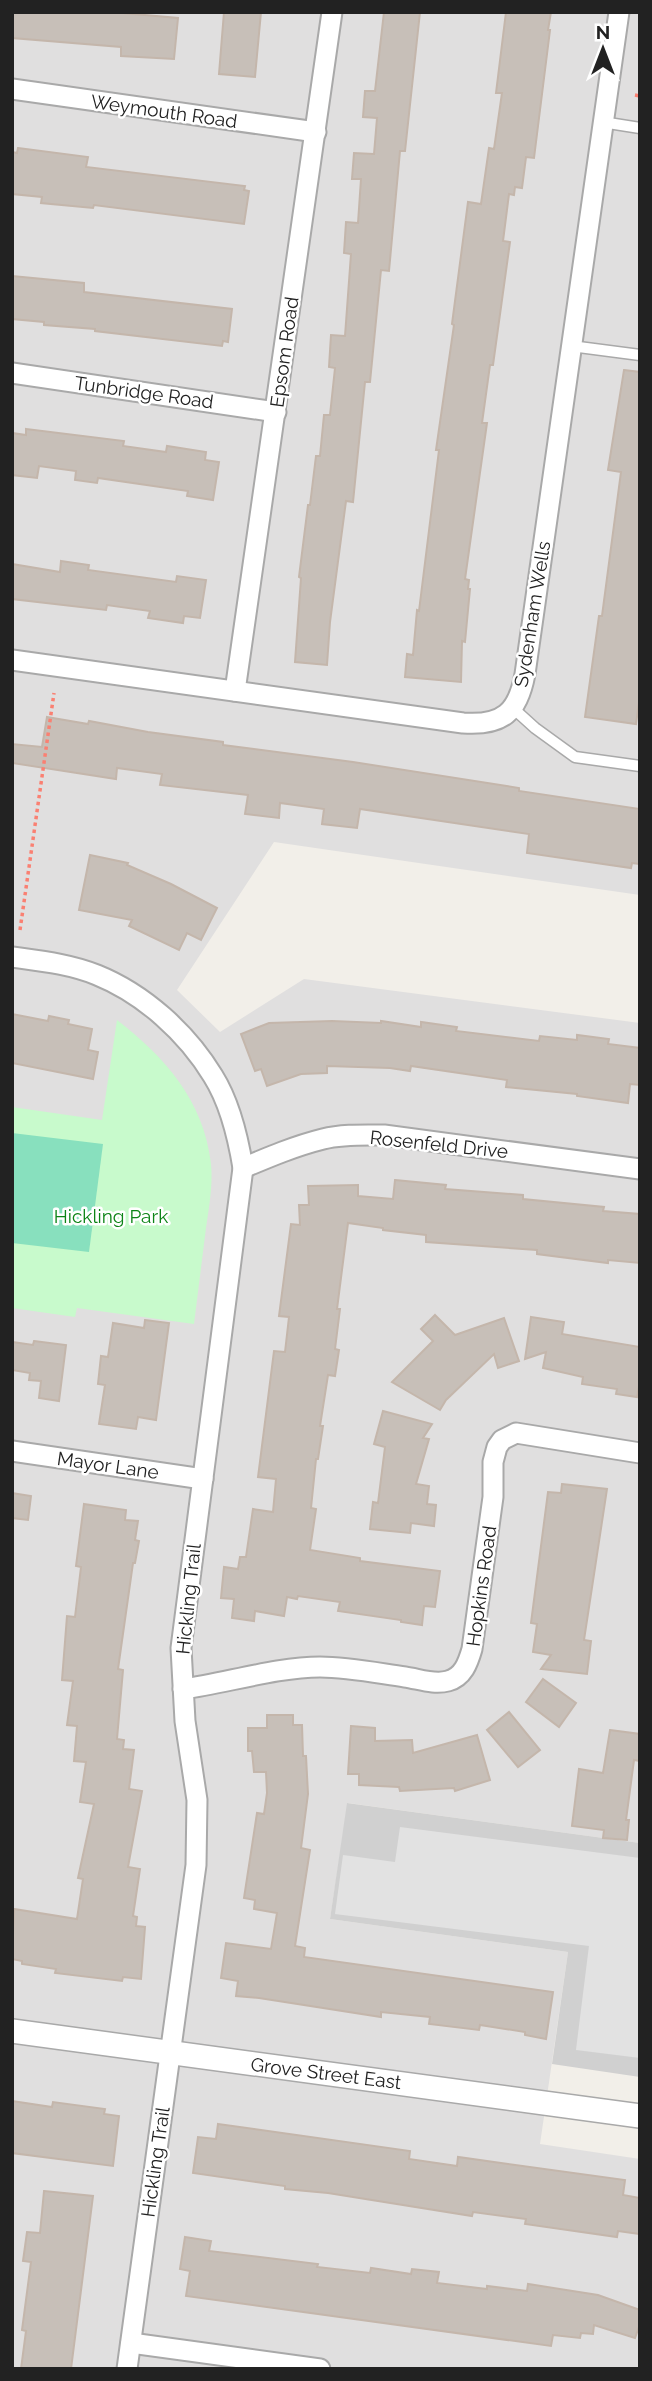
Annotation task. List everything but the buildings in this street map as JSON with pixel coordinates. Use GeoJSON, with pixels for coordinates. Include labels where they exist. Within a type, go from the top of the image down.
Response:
{"type":"FeatureCollection","features":[{"type":"Feature","properties":{"kind":"street","name":"Epsom Road"},"geometry":{"type":"LineString","coordinates":[[235,691],[332,12]]}},
{"type":"Feature","properties":{"kind":"street","name":"Sydenham Wells"},"geometry":{"type":"LineString","coordinates":[[12,660],[482,725],[501,719],[514,709],[522,692],[525,674],[619,12]]}},
{"type":"Feature","properties":{"kind":"street","name":"Weymouth Road"},"geometry":{"type":"LineString","coordinates":[[12,89],[316,132]]}},
{"type":"Feature","properties":{"kind":"street","name":"Tunbridge Road"},"geometry":{"type":"LineString","coordinates":[[12,373],[276,412]]}},
{"type":"Feature","properties":{"kind":"street","name":"Hickling Trail"},"geometry":{"type":"LineString","coordinates":[[12,957],[55,963],[97,975],[133,994],[164,1017],[191,1045],[214,1077],[239,1142],[243,1168],[181,1648],[198,1821],[195,1865],[127,2369]]}},
{"type":"Feature","properties":{"kind":"street","name":"Rosenfeld Drive"},"geometry":{"type":"LineString","coordinates":[[243,1168],[278,1153],[323,1139],[351,1135],[384,1135],[640,1169]]}},
{"type":"Feature","properties":{"kind":"street","name":"Hopkins Road"},"geometry":{"type":"LineString","coordinates":[[183,1689],[318,1667],[345,1668],[431,1682],[447,1681],[460,1675],[468,1663],[472,1649],[493,1497],[493,1462],[502,1440],[516,1433],[640,1453]]}},
{"type":"Feature","properties":{"kind":"street","name":"Mayor Lane"},"geometry":{"type":"LineString","coordinates":[[12,1451],[203,1479]]}},
{"type":"Feature","properties":{"kind":"street","name":"Grove Street East"},"geometry":{"type":"LineString","coordinates":[[12,2031],[640,2116]]}},
{"type":"Feature","properties":{"kind":"street"},"geometry":{"type":"LineString","coordinates":[[131,2343],[320,2369]]}},
{"type":"Feature","properties":{"kind":"lane"},"geometry":{"type":"LineString","coordinates":[[603,122],[640,128]]}},
{"type":"Feature","properties":{"kind":"lane"},"geometry":{"type":"LineString","coordinates":[[571,346],[640,355]]}},
{"type":"Feature","properties":{"kind":"lane"},"geometry":{"type":"LineString","coordinates":[[514,709],[575,757],[640,766]]}},
{"type":"Feature","properties":{"kind":"path"},"geometry":{"type":"LineString","coordinates":[[20,930],[54,693]]}},
{"type":"Feature","properties":{"kind":"shaded area"},"geometry":{"type":"Polygon","coordinates":[[[12,12],[640,12],[640,895],[274,842],[177,990],[220,1032],[304,979],[640,1023],[640,1843],[348,1803],[330,1919],[568,1952],[540,2144],[640,2159],[640,2369],[12,2369],[12,12]]]}},
{"type":"Feature","properties":{"kind":"shaded area"},"geometry":{"type":"Polygon","coordinates":[[[347,1803],[640,1843],[640,2077],[552,2064],[568,1952],[330,1919],[347,1803]]]}},
{"type":"Feature","properties":{"kind":"shaded area"},"geometry":{"type":"Polygon","coordinates":[[[400,1827],[640,1858],[640,2058],[576,2050],[589,1946],[335,1914],[343,1855],[395,1862],[400,1827]]]}},
{"type":"Feature","properties":{"kind":"green space","name":"Hickling Park"},"geometry":{"type":"Polygon","coordinates":[[[117,1020],[151,1049],[179,1082],[191,1101],[207,1141],[211,1188],[194,1324],[77,1308],[75,1317],[12,1308],[12,1107],[102,1120],[117,1020]]]}},
{"type":"Feature","properties":{"kind":"green space"},"geometry":{"type":"Polygon","coordinates":[[[12,1133],[103,1144],[89,1252],[12,1243],[12,1133]]]}}]}
